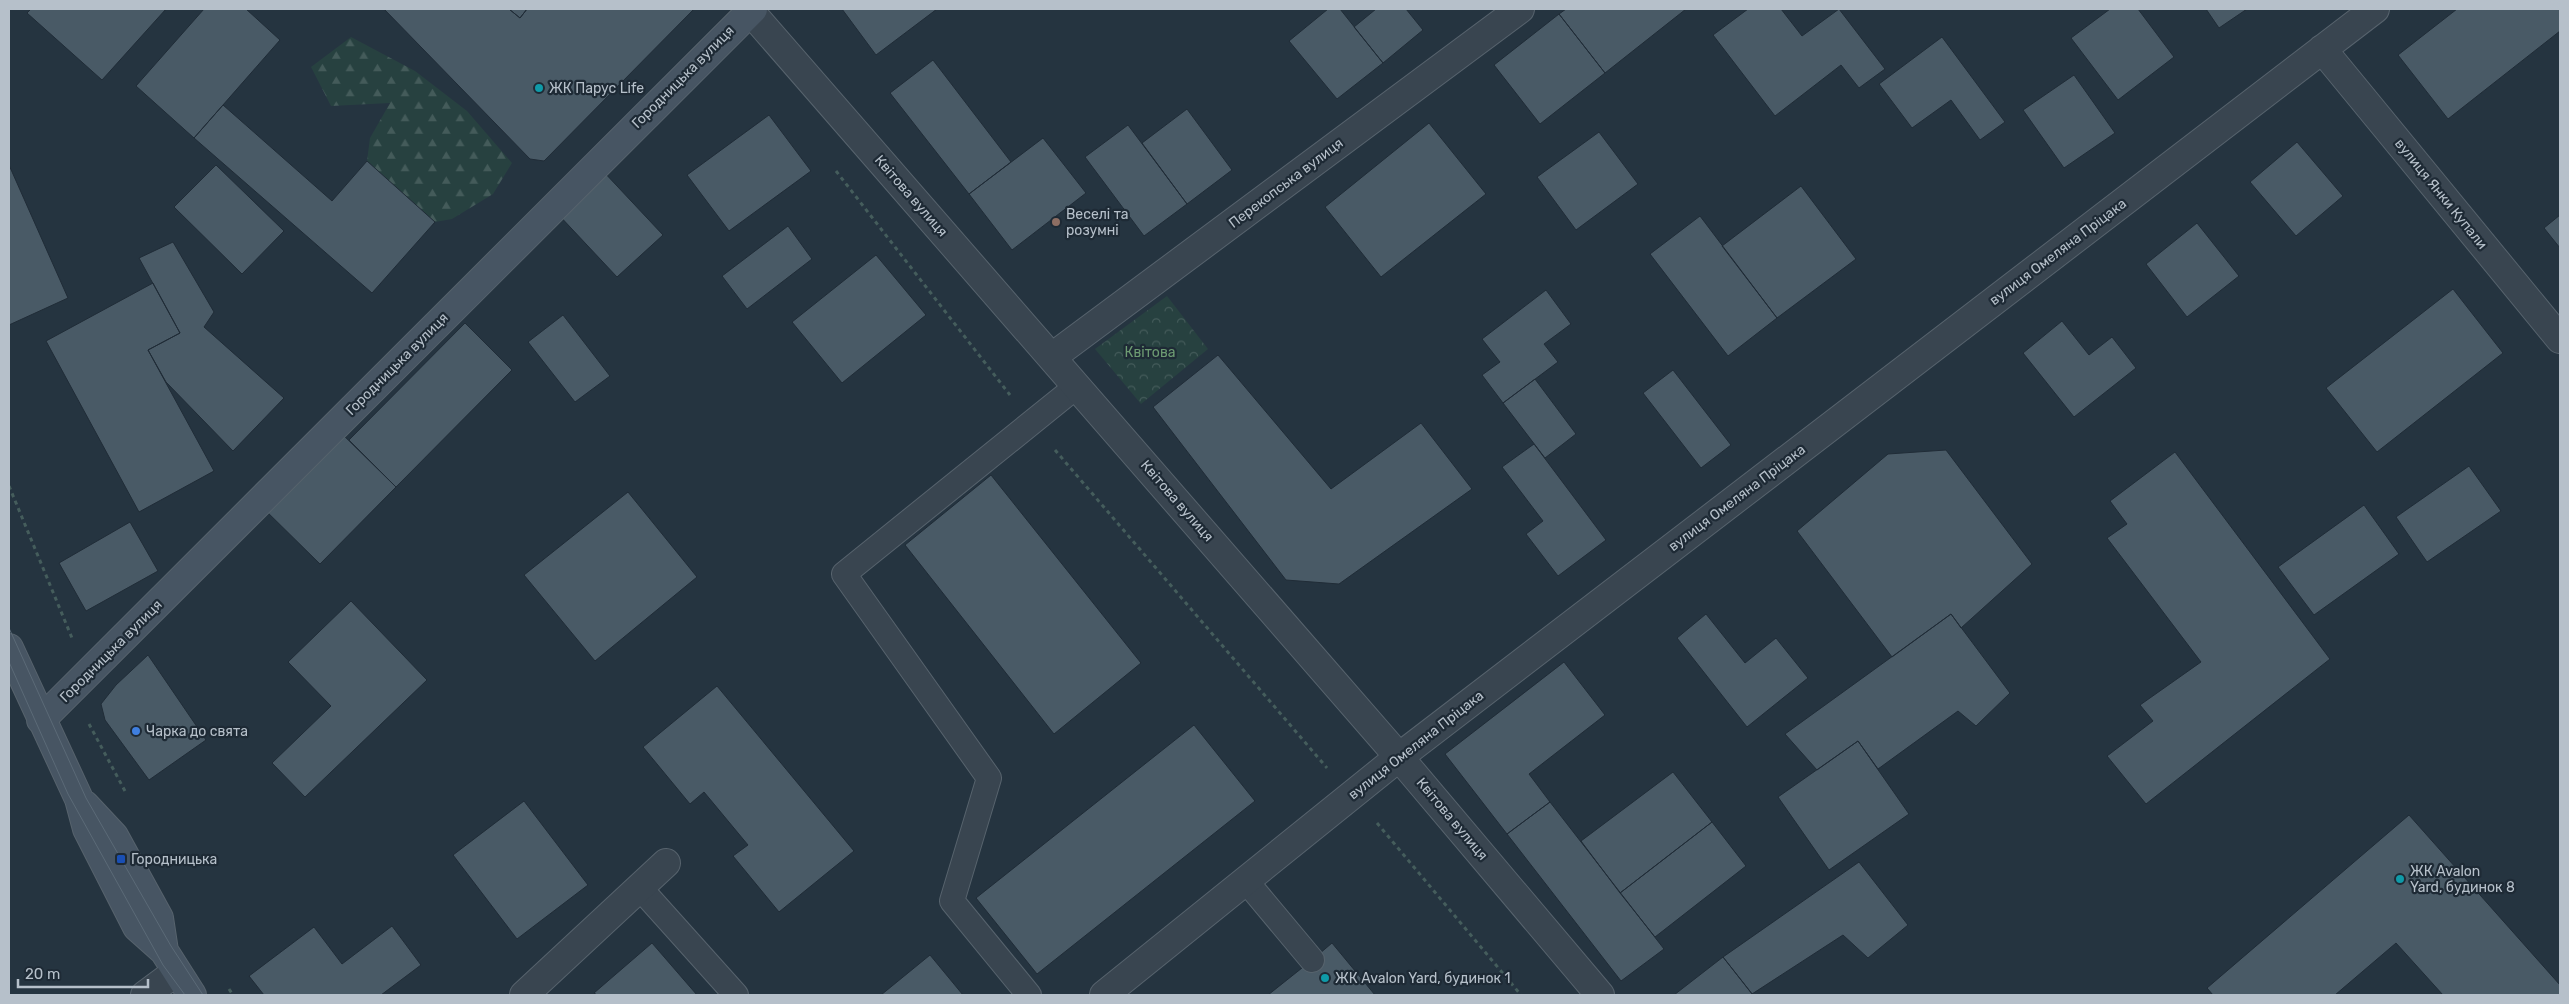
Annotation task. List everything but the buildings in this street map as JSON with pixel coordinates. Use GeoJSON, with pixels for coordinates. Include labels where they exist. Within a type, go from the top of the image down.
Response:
{"type":"FeatureCollection","features":[{"type":"Feature","properties":{"kind":"street","name":"Перекопська вулиця"},"geometry":{"type":"LineString","coordinates":[[1052,357],[1520,9]]}},
{"type":"Feature","properties":{"kind":"street","name":"вулиця Омеляна Пріцака"},"geometry":{"type":"LineString","coordinates":[[1104,995],[1399,757],[2375,9]]}},
{"type":"Feature","properties":{"kind":"street","name":"Квітова вулиця"},"geometry":{"type":"LineString","coordinates":[[752,10],[1399,757],[1600,995]]}},
{"type":"Feature","properties":{"kind":"street","name":"Городницька вулиця"},"geometry":{"type":"LineString","coordinates":[[40,720],[752,10]]}},
{"type":"Feature","properties":{"kind":"street","name":"вулиця Янки Купали"},"geometry":{"type":"LineString","coordinates":[[2322,49],[2560,339]]}},
{"type":"Feature","properties":{"kind":"street"},"geometry":{"type":"LineString","coordinates":[[9,648],[40,720],[79,799],[114,836],[159,918],[170,961],[192,995]]}},
{"type":"Feature","properties":{"kind":"street"},"geometry":{"type":"LineString","coordinates":[[524,995],[666,863]]}},
{"type":"Feature","properties":{"kind":"street"},"geometry":{"type":"LineString","coordinates":[[145,995],[170,961]]}},
{"type":"Feature","properties":{"kind":"lane"},"geometry":{"type":"LineString","coordinates":[[1029,995],[952,901],[989,778],[844,574],[1077,386]]}},
{"type":"Feature","properties":{"kind":"lane"},"geometry":{"type":"LineString","coordinates":[[1246,881],[1312,960]]}},
{"type":"Feature","properties":{"kind":"lane"},"geometry":{"type":"LineString","coordinates":[[640,888],[736,995]]}},
{"type":"Feature","properties":{"kind":"path"},"geometry":{"type":"LineString","coordinates":[[9,486],[74,642],[71,691],[128,796]]}},
{"type":"Feature","properties":{"kind":"path"},"geometry":{"type":"LineString","coordinates":[[1371,816],[1521,995]]}},
{"type":"Feature","properties":{"kind":"path"},"geometry":{"type":"LineString","coordinates":[[227,987],[233,995]]}},
{"type":"Feature","properties":{"kind":"green space"},"geometry":{"type":"Polygon","coordinates":[[[351,37],[415,71],[467,111],[512,163],[493,194],[452,219],[435,222],[367,161],[370,138],[390,103],[331,106],[311,67],[351,37]]]}},
{"type":"Feature","properties":{"kind":"green space","name":"Квітова"},"geometry":{"type":"Polygon","coordinates":[[[1167,296],[1208,349],[1141,404],[1095,349],[1167,296]]]}},
{"type":"Feature","properties":{"kind":"tram line"},"geometry":{"type":"LineString","coordinates":[[9,628],[86,798],[171,946],[203,995]]}},
{"type":"Feature","properties":{"kind":"tram line"},"geometry":{"type":"LineString","coordinates":[[9,662],[68,794],[163,965],[185,995]]}},
{"type":"Feature","properties":{"kind":"place","name":"ЖК Парус Life"},"geometry":{"type":"Point","coordinates":[539,88]}},
{"type":"Feature","properties":{"kind":"place","name":"Веселі та розумні"},"geometry":{"type":"Point","coordinates":[1056,222]}},
{"type":"Feature","properties":{"kind":"place","name":"Чарка до свята"},"geometry":{"type":"Point","coordinates":[136,731]}},
{"type":"Feature","properties":{"kind":"place","name":"Городницька"},"geometry":{"type":"Point","coordinates":[121,859]}},
{"type":"Feature","properties":{"kind":"place","name":"ЖК Avalon Yard, будинок 8"},"geometry":{"type":"Point","coordinates":[2400,879]}},
{"type":"Feature","properties":{"kind":"place","name":"ЖК Avalon Yard, будинок 1"},"geometry":{"type":"Point","coordinates":[1325,978]}}]}
